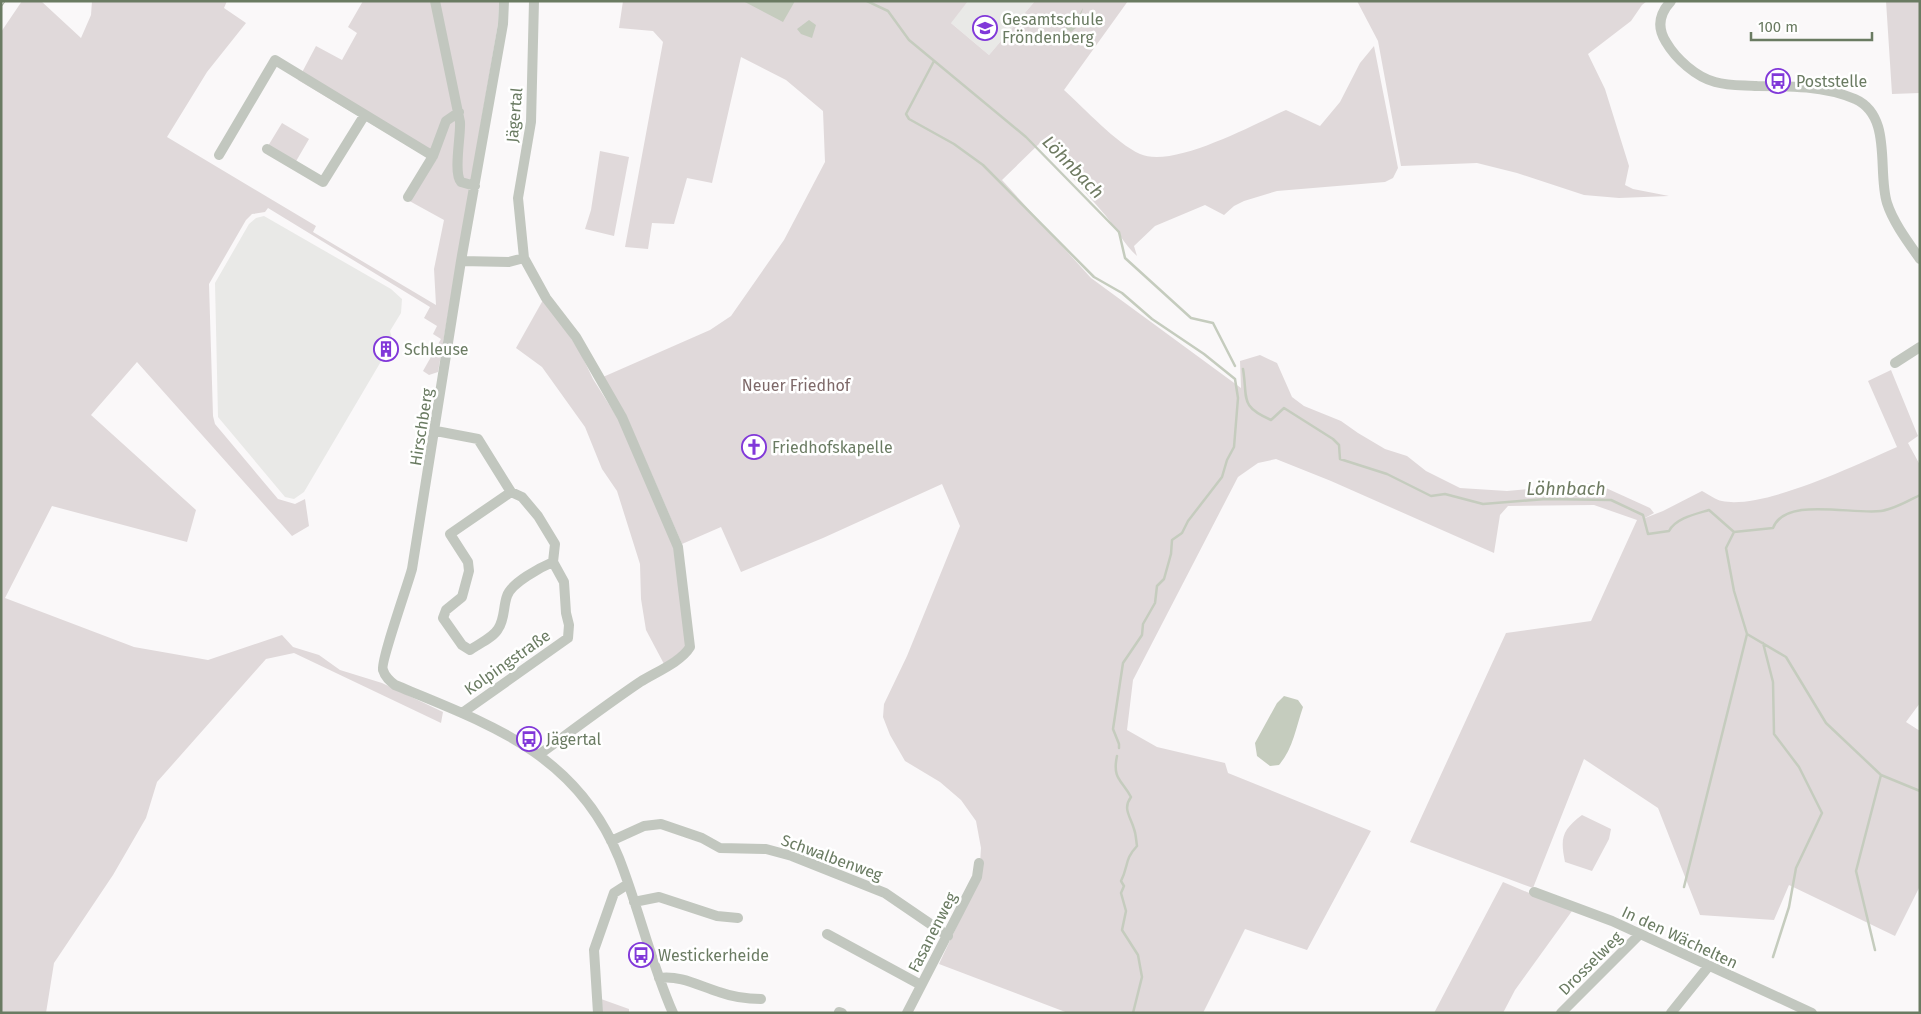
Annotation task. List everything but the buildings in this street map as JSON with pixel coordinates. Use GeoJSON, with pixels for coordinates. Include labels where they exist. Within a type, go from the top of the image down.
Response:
{"type":"FeatureCollection","features":[{"type":"Feature","properties":{"kind":"street"},"geometry":{"type":"LineString","coordinates":[[435,1],[459,112],[461,135],[457,174],[461,182],[475,186]]}},
{"type":"Feature","properties":{"kind":"street","name":"Hirschberg"},"geometry":{"type":"LineString","coordinates":[[462,713],[395,685],[387,678],[382,669],[382,661],[400,613],[412,569],[436,431],[461,261],[504,24],[504,1]]}},
{"type":"Feature","properties":{"kind":"street","name":"Jägertal"},"geometry":{"type":"LineString","coordinates":[[524,258],[518,198],[531,122],[534,1]]}},
{"type":"Feature","properties":{"kind":"street"},"geometry":{"type":"LineString","coordinates":[[1671,1],[1661,16],[1660,33],[1673,53],[1708,80],[1733,85],[1790,86],[1818,90],[1855,99],[1864,105],[1876,120],[1878,128],[1881,142],[1882,177],[1887,206],[1920,259]]}},
{"type":"Feature","properties":{"kind":"street"},"geometry":{"type":"LineString","coordinates":[[219,155],[275,60],[364,116],[433,156]]}},
{"type":"Feature","properties":{"kind":"street"},"geometry":{"type":"LineString","coordinates":[[408,197],[433,156],[446,121],[459,112]]}},
{"type":"Feature","properties":{"kind":"street"},"geometry":{"type":"LineString","coordinates":[[267,149],[323,182],[364,116]]}},
{"type":"Feature","properties":{"kind":"street"},"geometry":{"type":"LineString","coordinates":[[461,261],[509,262],[524,258],[546,298],[571,330],[622,416],[678,547],[690,635],[690,647],[686,655],[661,668],[540,754]]}},
{"type":"Feature","properties":{"kind":"street"},"geometry":{"type":"LineString","coordinates":[[1894,364],[1920,347]]}},
{"type":"Feature","properties":{"kind":"street","name":"Kolpingstraße"},"geometry":{"type":"LineString","coordinates":[[436,431],[478,439],[511,492],[522,497],[538,516],[555,544],[553,562],[564,582],[566,613],[569,625],[568,638],[462,713]]}},
{"type":"Feature","properties":{"kind":"street"},"geometry":{"type":"LineString","coordinates":[[511,492],[450,534],[468,562],[469,570],[462,597],[446,610],[443,618],[462,645],[470,650],[498,630],[504,613],[507,594],[512,587],[541,567],[553,562]]}},
{"type":"Feature","properties":{"kind":"street"},"geometry":{"type":"LineString","coordinates":[[462,713],[504,732],[540,754],[578,791],[595,813],[611,841],[628,884],[659,978],[673,1013]]}},
{"type":"Feature","properties":{"kind":"street","name":"Schwalbenweg"},"geometry":{"type":"LineString","coordinates":[[611,841],[644,826],[661,824],[702,838],[720,848],[766,849],[792,856],[885,893],[948,936]]}},
{"type":"Feature","properties":{"kind":"street","name":"Fasanenweg"},"geometry":{"type":"LineString","coordinates":[[907,1013],[977,877],[979,864]]}},
{"type":"Feature","properties":{"kind":"street"},"geometry":{"type":"LineString","coordinates":[[598,1013],[595,945],[614,893],[628,884]]}},
{"type":"Feature","properties":{"kind":"street","name":"In den Wächelten"},"geometry":{"type":"LineString","coordinates":[[1534,892],[1640,934],[1708,967],[1812,1013]]}},
{"type":"Feature","properties":{"kind":"street"},"geometry":{"type":"LineString","coordinates":[[634,902],[659,897],[717,916],[738,918]]}},
{"type":"Feature","properties":{"kind":"street"},"geometry":{"type":"LineString","coordinates":[[827,934],[922,985]]}},
{"type":"Feature","properties":{"kind":"street","name":"Drosselweg"},"geometry":{"type":"LineString","coordinates":[[1562,1013],[1640,934]]}},
{"type":"Feature","properties":{"kind":"street"},"geometry":{"type":"LineString","coordinates":[[1671,1013],[1708,967]]}},
{"type":"Feature","properties":{"kind":"street"},"geometry":{"type":"LineString","coordinates":[[659,978],[681,978],[720,993],[744,999],[761,999]]}},
{"type":"Feature","properties":{"kind":"shaded area"},"geometry":{"type":"Polygon","coordinates":[[[743,1],[795,1],[783,22],[743,1]]]}},
{"type":"Feature","properties":{"kind":"shaded area","name":"Gesamtschule Fröndenberg"},"geometry":{"type":"Polygon","coordinates":[[[925,1],[1035,1],[989,55],[925,1]]]}},
{"type":"Feature","properties":{"kind":"shaded area"},"geometry":{"type":"Polygon","coordinates":[[[1083,8],[1079,22],[1073,25],[1076,28],[1071,32],[1066,29],[1066,21],[1079,15],[1083,8]]]}},
{"type":"Feature","properties":{"kind":"shaded area"},"geometry":{"type":"Polygon","coordinates":[[[809,20],[816,25],[812,38],[801,34],[797,29],[809,20]]]}},
{"type":"Feature","properties":{"kind":"shaded area"},"geometry":{"type":"Polygon","coordinates":[[[264,216],[391,289],[402,299],[401,313],[390,331],[396,354],[383,358],[304,492],[294,499],[285,497],[218,417],[215,283],[249,224],[256,218],[264,216]]]}},
{"type":"Feature","properties":{"kind":"shaded area"},"geometry":{"type":"Polygon","coordinates":[[[1284,696],[1298,700],[1303,707],[1288,752],[1279,765],[1270,766],[1257,756],[1255,743],[1277,703],[1284,696]]]}},
{"type":"Feature","properties":{"kind":"green space"},"geometry":{"type":"Polygon","coordinates":[[[22,1],[41,1],[81,38],[91,15],[92,1],[227,1],[224,8],[246,23],[207,72],[167,137],[316,226],[313,232],[436,305],[434,269],[444,220],[404,198],[428,158],[298,80],[316,46],[342,60],[357,33],[348,27],[363,1],[499,1],[498,24],[438,372],[429,375],[423,371],[441,339],[433,334],[437,326],[424,318],[430,307],[268,208],[265,212],[252,214],[246,220],[209,284],[213,416],[215,424],[278,499],[295,504],[305,499],[309,526],[292,536],[137,362],[91,415],[196,510],[187,542],[52,506],[5,598],[134,647],[208,660],[282,635],[293,647],[319,655],[340,670],[382,683],[443,712],[441,723],[294,653],[266,659],[157,782],[146,818],[113,875],[54,963],[46,1013],[1,1013],[1,32],[22,1]]]}},
{"type":"Feature","properties":{"kind":"green space","name":"Neuer Friedhof"},"geometry":{"type":"Polygon","coordinates":[[[623,1],[968,1],[951,23],[989,55],[1035,1],[1128,1],[1064,90],[1121,142],[1140,154],[1154,157],[1172,155],[1213,143],[1286,110],[1320,126],[1340,102],[1360,63],[1374,46],[1398,168],[1393,178],[1385,182],[1277,191],[1244,201],[1234,206],[1224,215],[1205,205],[1155,226],[1134,246],[1137,256],[1124,242],[1106,216],[1041,142],[1002,180],[1091,278],[1241,388],[1240,361],[1260,355],[1277,363],[1292,397],[1304,406],[1341,421],[1385,449],[1407,456],[1426,471],[1460,488],[1507,491],[1595,483],[1650,508],[1654,513],[1645,518],[1702,491],[1722,501],[1740,502],[1761,499],[1810,484],[1897,447],[1868,381],[1891,370],[1918,436],[1908,443],[1920,465],[1920,703],[1906,722],[1920,731],[1920,886],[1895,936],[1789,885],[1774,920],[1700,915],[1658,808],[1584,759],[1533,888],[1410,842],[1506,633],[1591,621],[1637,520],[1594,505],[1508,506],[1500,515],[1494,553],[1331,481],[1276,459],[1258,463],[1238,477],[1133,680],[1127,730],[1157,747],[1225,763],[1228,773],[1371,831],[1307,950],[1245,929],[1203,1013],[1068,1013],[939,964],[979,879],[981,848],[976,821],[961,800],[940,782],[905,761],[890,735],[883,717],[884,704],[907,656],[960,526],[942,484],[823,538],[741,572],[721,527],[682,544],[625,413],[603,377],[710,330],[731,316],[784,240],[825,162],[823,111],[786,80],[741,57],[712,183],[687,178],[674,224],[652,223],[648,249],[625,247],[663,42],[653,31],[619,28],[623,1]]]}},
{"type":"Feature","properties":{"kind":"green space"},"geometry":{"type":"Polygon","coordinates":[[[1357,1],[1647,1],[1631,21],[1588,54],[1605,89],[1629,166],[1625,185],[1633,189],[1669,196],[1619,198],[1584,195],[1517,173],[1477,163],[1401,166],[1378,41],[1357,1]]]}},
{"type":"Feature","properties":{"kind":"green space"},"geometry":{"type":"Polygon","coordinates":[[[1886,1],[1920,1],[1920,93],[1892,94],[1886,1]]]}},
{"type":"Feature","properties":{"kind":"green space"},"geometry":{"type":"Polygon","coordinates":[[[282,123],[309,139],[295,163],[268,146],[282,123]]]}},
{"type":"Feature","properties":{"kind":"green space"},"geometry":{"type":"Polygon","coordinates":[[[600,151],[629,157],[614,236],[585,229],[591,210],[600,151]]]}},
{"type":"Feature","properties":{"kind":"green space"},"geometry":{"type":"Polygon","coordinates":[[[543,300],[559,319],[622,425],[676,549],[686,648],[664,664],[646,630],[641,599],[640,564],[617,491],[602,469],[585,427],[542,367],[516,348],[543,300]]]}},
{"type":"Feature","properties":{"kind":"green space"},"geometry":{"type":"Polygon","coordinates":[[[1582,815],[1611,829],[1609,839],[1592,871],[1565,862],[1563,854],[1564,835],[1570,825],[1582,815]]]}},
{"type":"Feature","properties":{"kind":"green space"},"geometry":{"type":"Polygon","coordinates":[[[1503,882],[1572,911],[1515,990],[1503,1013],[1434,1013],[1503,882]]]}},
{"type":"Feature","properties":{"kind":"green space"},"geometry":{"type":"Polygon","coordinates":[[[601,999],[629,1009],[629,1013],[602,1013],[601,999]]]}},
{"type":"Feature","properties":{"kind":"waterway","name":"Löhnbach"},"geometry":{"type":"LineString","coordinates":[[867,1],[888,11],[909,40],[1026,137],[1119,232],[1125,258],[1191,318],[1213,323],[1235,366]]}},
{"type":"Feature","properties":{"kind":"waterway"},"geometry":{"type":"LineString","coordinates":[[934,61],[906,114],[909,119],[954,144],[983,165],[1094,277],[1122,293],[1152,319],[1204,354],[1235,379],[1238,398],[1234,447],[1227,460],[1222,477],[1188,521],[1182,533],[1172,540],[1171,554],[1164,579],[1157,586],[1155,603],[1143,624],[1142,635],[1123,663],[1113,729],[1119,748]]}},
{"type":"Feature","properties":{"kind":"waterway","name":"Löhnbach"},"geometry":{"type":"LineString","coordinates":[[1243,369],[1249,406],[1261,415],[1271,420],[1284,408],[1333,439],[1339,445],[1340,459],[1387,474],[1431,496],[1445,494],[1483,504],[1546,499],[1611,500],[1643,515],[1648,534],[1669,531],[1681,520],[1709,510],[1734,532],[1726,548],[1734,591],[1747,634],[1786,657],[1826,723],[1881,775],[1920,791]]}},
{"type":"Feature","properties":{"kind":"waterway"},"geometry":{"type":"LineString","coordinates":[[1734,532],[1773,528],[1780,518],[1791,512],[1821,509],[1881,511],[1896,507],[1920,495]]}},
{"type":"Feature","properties":{"kind":"waterway"},"geometry":{"type":"LineString","coordinates":[[1684,887],[1747,634]]}},
{"type":"Feature","properties":{"kind":"waterway"},"geometry":{"type":"LineString","coordinates":[[1763,643],[1773,682],[1774,734],[1799,767],[1822,813],[1796,868],[1789,907],[1773,957]]}},
{"type":"Feature","properties":{"kind":"waterway"},"geometry":{"type":"LineString","coordinates":[[1117,756],[1117,775],[1131,797],[1128,801],[1127,809],[1135,831],[1137,846],[1128,859],[1121,881],[1124,886],[1121,893],[1126,911],[1122,930],[1138,955],[1142,977],[1133,1013]]}},
{"type":"Feature","properties":{"kind":"waterway"},"geometry":{"type":"LineString","coordinates":[[1875,950],[1856,871],[1881,775]]}},
{"type":"Feature","properties":{"kind":"place","name":"Gesamtschule Fröndenberg"},"geometry":{"type":"Point","coordinates":[985,28]}},
{"type":"Feature","properties":{"kind":"place","name":"Poststelle"},"geometry":{"type":"Point","coordinates":[1778,81]}},
{"type":"Feature","properties":{"kind":"place","name":"Schleuse"},"geometry":{"type":"Point","coordinates":[386,349]}},
{"type":"Feature","properties":{"kind":"place","name":"Friedhofskapelle"},"geometry":{"type":"Point","coordinates":[754,447]}},
{"type":"Feature","properties":{"kind":"place","name":"Jägertal"},"geometry":{"type":"Point","coordinates":[529,739]}},
{"type":"Feature","properties":{"kind":"place","name":"Westickerheide"},"geometry":{"type":"Point","coordinates":[641,955]}}]}
